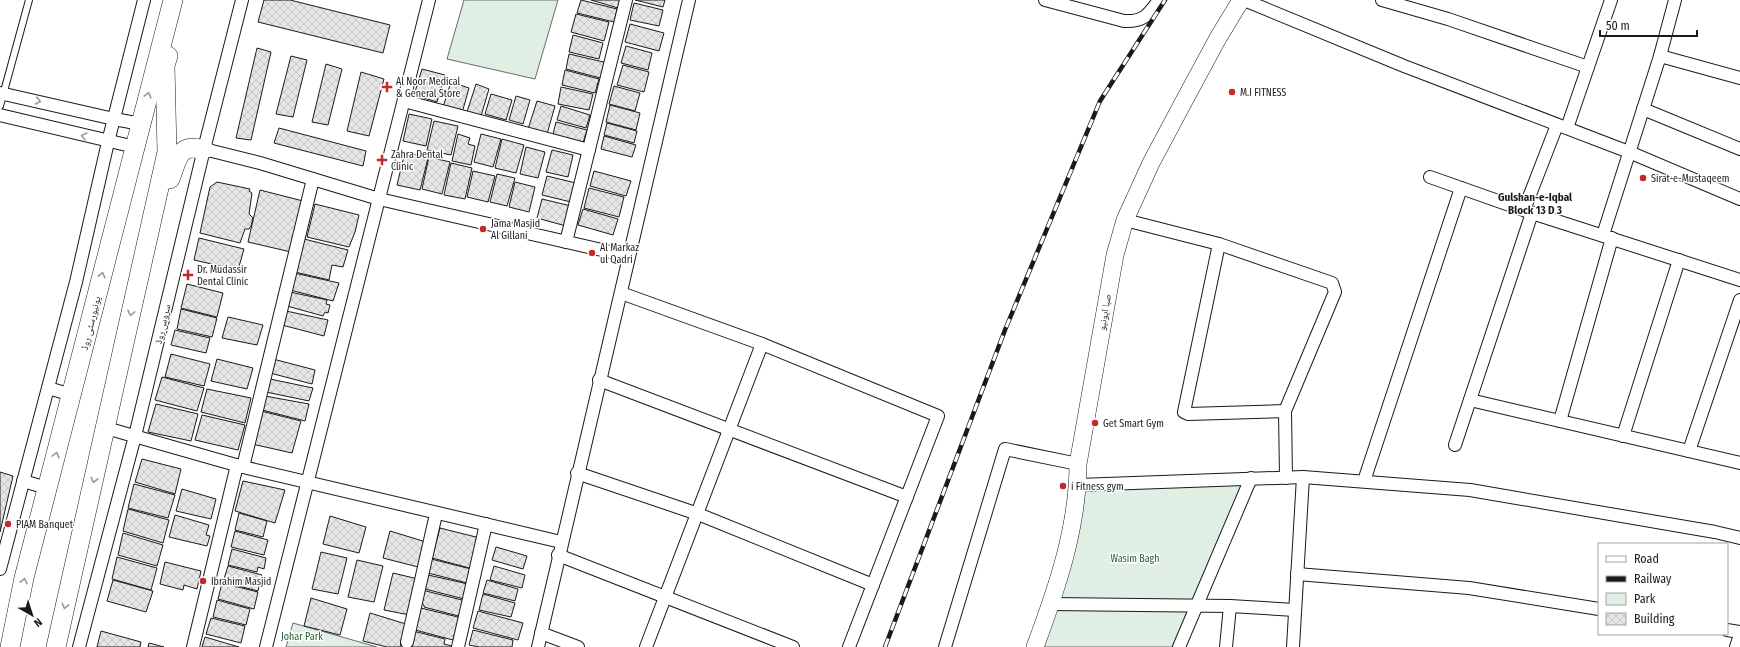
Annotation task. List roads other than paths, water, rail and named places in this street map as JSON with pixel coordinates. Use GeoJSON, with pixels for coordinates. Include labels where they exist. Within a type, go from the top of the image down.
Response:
{"type":"FeatureCollection","features":[{"type":"Feature","properties":{"kind":"main road","name":"یونیورسٹی روڈ"},"geometry":{"type":"LineString","coordinates":[[10,647],[24,578],[173,0]]}},
{"type":"Feature","properties":{"kind":"main road"},"geometry":{"type":"LineString","coordinates":[[56,647],[167,152],[165,65],[182,0]]}},
{"type":"Feature","properties":{"kind":"main road","name":"صبا ایونیو"},"geometry":{"type":"LineString","coordinates":[[1035,647],[1052,604],[1068,544],[1078,485],[1078,464],[1115,255],[1125,220],[1151,163],[1218,38],[1242,0]]}},
{"type":"Feature","properties":{"kind":"main road"},"geometry":{"type":"LineString","coordinates":[[147,240],[178,158],[182,152],[188,148],[204,149]]}},
{"type":"Feature","properties":{"kind":"street"},"geometry":{"type":"LineString","coordinates":[[0,567],[76,282],[108,142],[144,0]]}},
{"type":"Feature","properties":{"kind":"street","name":"سروس روڈ"},"geometry":{"type":"LineString","coordinates":[[79,647],[135,436],[204,149],[242,0]]}},
{"type":"Feature","properties":{"kind":"street"},"geometry":{"type":"LineString","coordinates":[[266,647],[430,0]]}},
{"type":"Feature","properties":{"kind":"street"},"geometry":{"type":"LineString","coordinates":[[566,242],[626,0]]}},
{"type":"Feature","properties":{"kind":"street"},"geometry":{"type":"LineString","coordinates":[[538,647],[561,542],[599,380],[622,293],[628,256],[689,0]]}},
{"type":"Feature","properties":{"kind":"street"},"geometry":{"type":"LineString","coordinates":[[1045,0],[1124,21],[1134,22],[1142,20],[1150,13],[1159,0]]}},
{"type":"Feature","properties":{"kind":"street"},"geometry":{"type":"LineString","coordinates":[[1242,0],[1404,66],[1629,152],[1740,199]]}},
{"type":"Feature","properties":{"kind":"street"},"geometry":{"type":"LineString","coordinates":[[1382,0],[1448,19],[1588,66]]}},
{"type":"Feature","properties":{"kind":"street"},"geometry":{"type":"LineString","coordinates":[[1455,445],[1528,212],[1588,66],[1611,0]]}},
{"type":"Feature","properties":{"kind":"street"},"geometry":{"type":"LineString","coordinates":[[1560,421],[1629,152],[1660,56],[1675,0]]}},
{"type":"Feature","properties":{"kind":"street"},"geometry":{"type":"LineString","coordinates":[[1660,56],[1740,78]]}},
{"type":"Feature","properties":{"kind":"street"},"geometry":{"type":"LineString","coordinates":[[2,93],[141,124]]}},
{"type":"Feature","properties":{"kind":"street"},"geometry":{"type":"LineString","coordinates":[[404,101],[589,150]]}},
{"type":"Feature","properties":{"kind":"street"},"geometry":{"type":"LineString","coordinates":[[1643,109],[1740,149]]}},
{"type":"Feature","properties":{"kind":"street"},"geometry":{"type":"LineString","coordinates":[[0,115],[108,142],[135,147]]}},
{"type":"Feature","properties":{"kind":"street"},"geometry":{"type":"LineString","coordinates":[[204,149],[260,163],[379,199],[628,256]]}},
{"type":"Feature","properties":{"kind":"street"},"geometry":{"type":"LineString","coordinates":[[1430,177],[1528,212],[1740,280]]}},
{"type":"Feature","properties":{"kind":"street"},"geometry":{"type":"LineString","coordinates":[[193,647],[313,179]]}},
{"type":"Feature","properties":{"kind":"street"},"geometry":{"type":"LineString","coordinates":[[1364,481],[1461,188]]}},
{"type":"Feature","properties":{"kind":"street"},"geometry":{"type":"LineString","coordinates":[[1125,220],[1219,244],[1332,283],[1335,292],[1285,411],[1286,478]]}},
{"type":"Feature","properties":{"kind":"street"},"geometry":{"type":"LineString","coordinates":[[1219,244],[1184,412],[1188,414],[1285,411]]}},
{"type":"Feature","properties":{"kind":"street"},"geometry":{"type":"LineString","coordinates":[[1622,436],[1679,260]]}},
{"type":"Feature","properties":{"kind":"street"},"geometry":{"type":"LineString","coordinates":[[622,293],[762,344],[938,416],[849,647]]}},
{"type":"Feature","properties":{"kind":"street"},"geometry":{"type":"LineString","coordinates":[[1689,451],[1740,300]]}},
{"type":"Feature","properties":{"kind":"street"},"geometry":{"type":"LineString","coordinates":[[646,647],[762,344]]}},
{"type":"Feature","properties":{"kind":"street"},"geometry":{"type":"LineString","coordinates":[[599,380],[907,497]]}},
{"type":"Feature","properties":{"kind":"street"},"geometry":{"type":"LineString","coordinates":[[48,388],[72,395]]}},
{"type":"Feature","properties":{"kind":"street"},"geometry":{"type":"LineString","coordinates":[[1470,400],[1740,463]]}},
{"type":"Feature","properties":{"kind":"street"},"geometry":{"type":"LineString","coordinates":[[106,428],[240,466],[436,514],[561,542]]}},
{"type":"Feature","properties":{"kind":"street"},"geometry":{"type":"LineString","coordinates":[[945,647],[1005,448],[1078,464]]}},
{"type":"Feature","properties":{"kind":"street"},"geometry":{"type":"LineString","coordinates":[[578,473],[698,514],[872,585]]}},
{"type":"Feature","properties":{"kind":"street"},"geometry":{"type":"LineString","coordinates":[[1293,647],[1303,477]]}},
{"type":"Feature","properties":{"kind":"street"},"geometry":{"type":"LineString","coordinates":[[1078,485],[1303,477],[1364,481],[1470,490],[1715,532],[1740,538]]}},
{"type":"Feature","properties":{"kind":"street"},"geometry":{"type":"LineString","coordinates":[[1179,647],[1251,478]]}},
{"type":"Feature","properties":{"kind":"street"},"geometry":{"type":"LineString","coordinates":[[23,481],[47,488]]}},
{"type":"Feature","properties":{"kind":"street"},"geometry":{"type":"LineString","coordinates":[[407,642],[436,514]]}},
{"type":"Feature","properties":{"kind":"street"},"geometry":{"type":"LineString","coordinates":[[458,647],[486,524]]}},
{"type":"Feature","properties":{"kind":"street"},"geometry":{"type":"LineString","coordinates":[[558,555],[793,647]]}},
{"type":"Feature","properties":{"kind":"street"},"geometry":{"type":"LineString","coordinates":[[1297,574],[1469,588],[1598,609]]}},
{"type":"Feature","properties":{"kind":"street"},"geometry":{"type":"LineString","coordinates":[[1052,604],[1230,606],[1295,610]]}},
{"type":"Feature","properties":{"kind":"street"},"geometry":{"type":"LineString","coordinates":[[1226,647],[1230,606]]}},
{"type":"Feature","properties":{"kind":"street"},"geometry":{"type":"LineString","coordinates":[[1728,630],[1740,633],[1736,647]]}},
{"type":"Feature","properties":{"kind":"street"},"geometry":{"type":"LineString","coordinates":[[541,633],[578,647]]}},
{"type":"Feature","properties":{"kind":"lane"},"geometry":{"type":"LineString","coordinates":[[0,106],[2,93],[29,0]]}},
{"type":"Feature","properties":{"kind":"railway"},"geometry":{"type":"LineString","coordinates":[[885,647],[1005,330],[1100,101],[1165,0]]}},
{"type":"Feature","properties":{"kind":"place","name":"Al Noor Medical & General Store"},"geometry":{"type":"Point","coordinates":[387,87]}},
{"type":"Feature","properties":{"kind":"place","name":"M.I FITNESS"},"geometry":{"type":"Point","coordinates":[1232,92]}},
{"type":"Feature","properties":{"kind":"place","name":"Zahra Dental Clinic"},"geometry":{"type":"Point","coordinates":[382,160]}},
{"type":"Feature","properties":{"kind":"place","name":"Sirat-e-Mustaqeem"},"geometry":{"type":"Point","coordinates":[1643,178]}},
{"type":"Feature","properties":{"kind":"place","name":"Jama Masjid Al Gillani"},"geometry":{"type":"Point","coordinates":[483,229]}},
{"type":"Feature","properties":{"kind":"place","name":"Al Markaz ul Qadri"},"geometry":{"type":"Point","coordinates":[592,253]}},
{"type":"Feature","properties":{"kind":"place","name":"Dr. Mudassir Dental Clinic"},"geometry":{"type":"Point","coordinates":[188,275]}},
{"type":"Feature","properties":{"kind":"place","name":"Get Smart Gym"},"geometry":{"type":"Point","coordinates":[1095,423]}},
{"type":"Feature","properties":{"kind":"place","name":"i Fitness gym"},"geometry":{"type":"Point","coordinates":[1063,486]}},
{"type":"Feature","properties":{"kind":"place","name":"PIAM Banquet"},"geometry":{"type":"Point","coordinates":[8,524]}},
{"type":"Feature","properties":{"kind":"place","name":"Ibrahim Masjid"},"geometry":{"type":"Point","coordinates":[203,581]}},
{"type":"Feature","properties":{"kind":"district","name":"Gulshan-e-Iqbal Block 13 D 3"},"geometry":{"type":"Point","coordinates":[1535,203]}},
{"type":"Feature","properties":{"kind":"park label","name":"Wasim Bagh"},"geometry":{"type":"Point","coordinates":[1135,558]}},
{"type":"Feature","properties":{"kind":"park label","name":"Johar Park"},"geometry":{"type":"Point","coordinates":[302,636]}}]}
